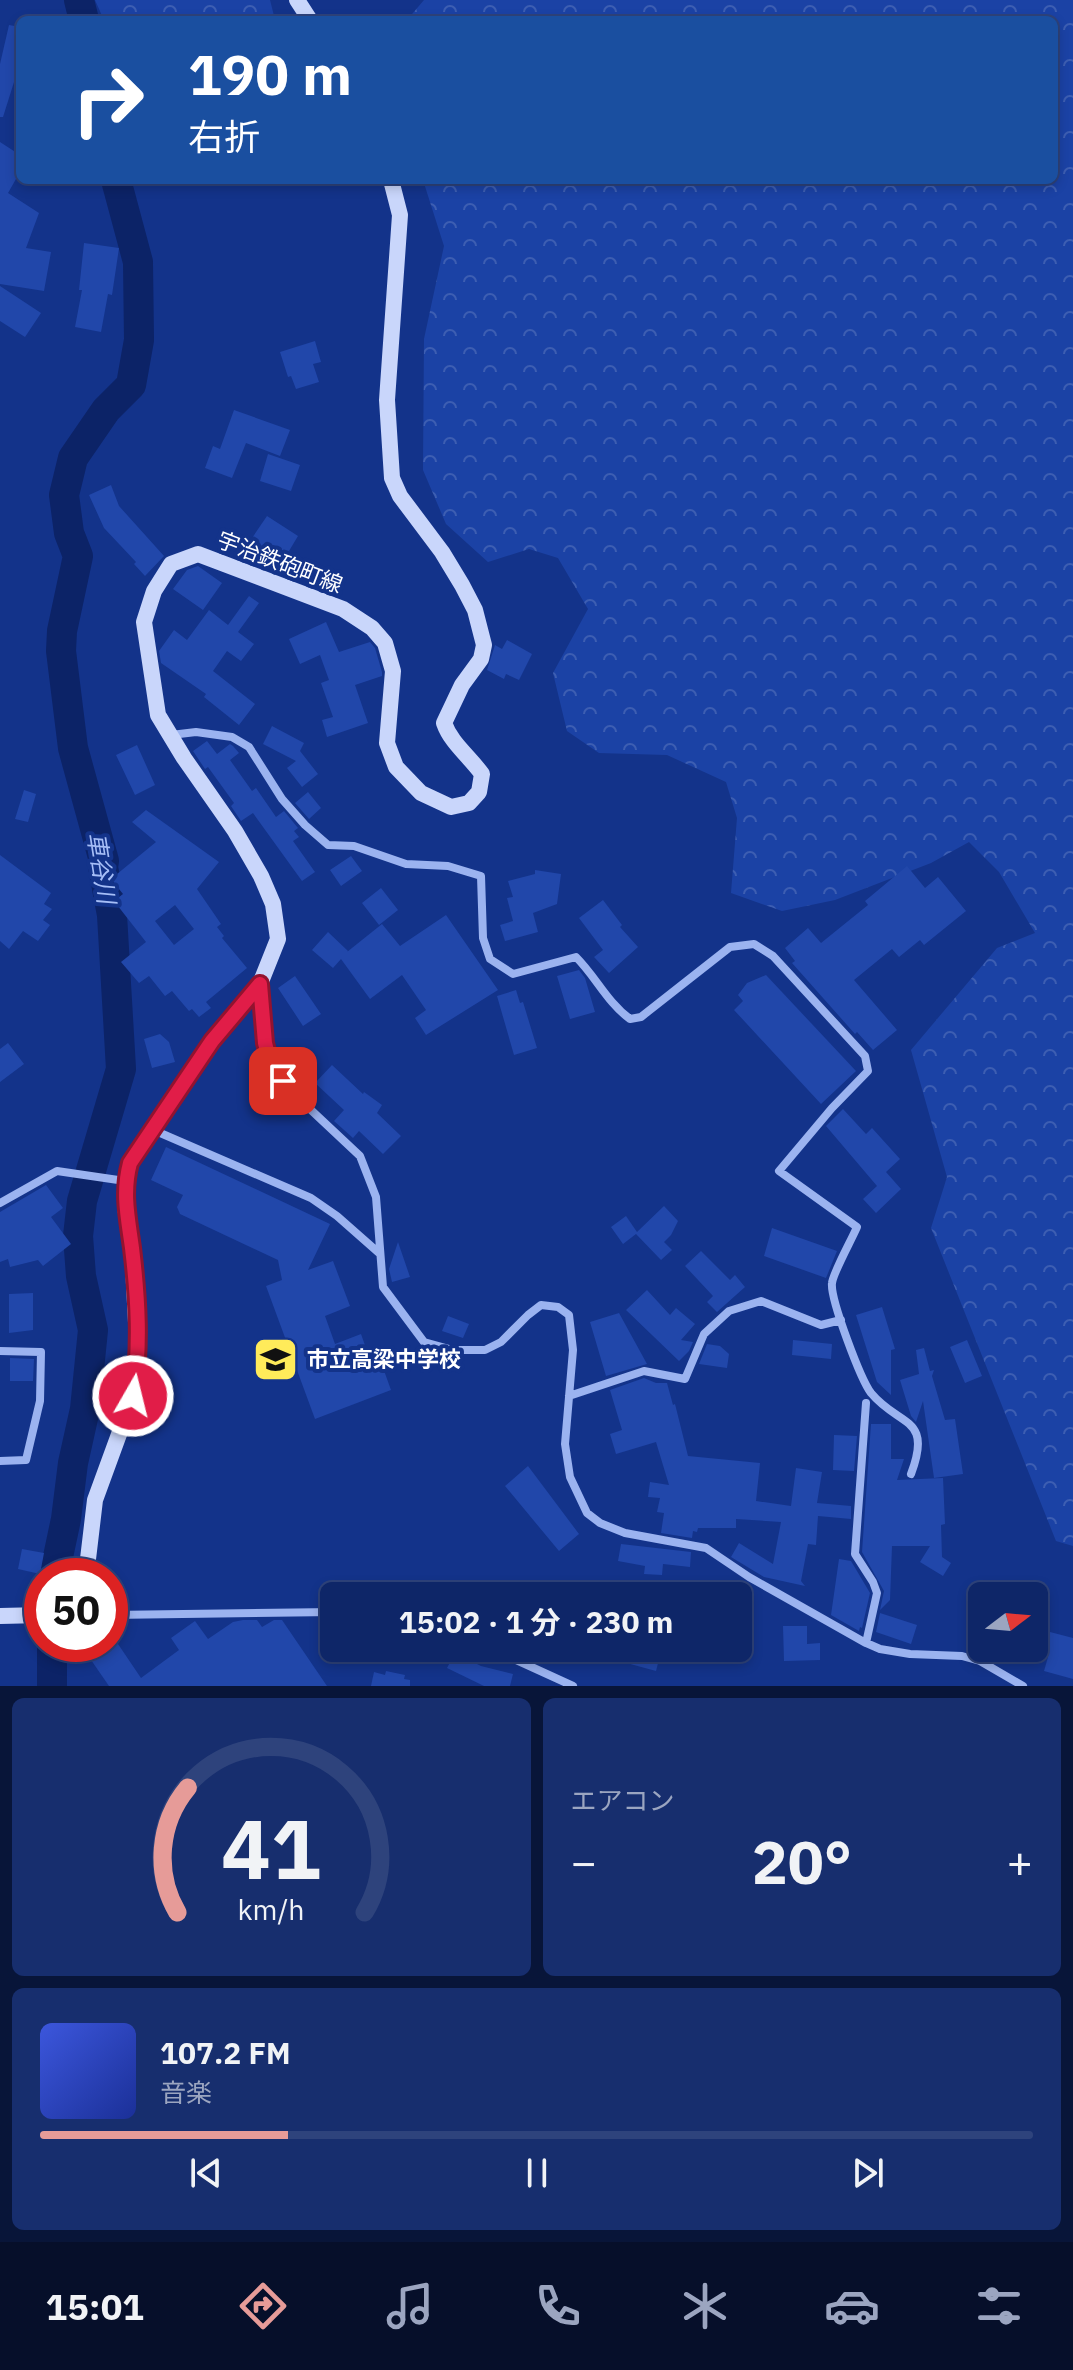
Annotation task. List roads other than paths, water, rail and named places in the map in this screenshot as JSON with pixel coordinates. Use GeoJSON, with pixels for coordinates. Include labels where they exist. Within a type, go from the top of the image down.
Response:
{"type":"FeatureCollection","features":[{"type":"Feature","properties":{"kind":"main road","name":"宇治鉄砲町線"},"geometry":{"type":"LineString","coordinates":[[88,1558],[95,1500],[133,1396],[138,1360],[137,1302],[125,1207],[118,1181],[212,1041],[260,984],[278,939],[273,904],[235,831],[158,715],[144,622],[154,591],[171,564],[198,554],[343,609],[372,628],[385,643],[393,671],[387,743],[396,767],[421,793],[451,807],[469,803],[479,792],[482,774],[468,754],[449,738],[444,723],[462,685],[481,659],[484,645],[482,630],[462,585],[442,552],[405,505],[392,478],[387,400],[400,215],[392,184]]}},
{"type":"Feature","properties":{"kind":"main road"},"geometry":{"type":"LineString","coordinates":[[0,1616],[24,1615]]}},
{"type":"Feature","properties":{"kind":"street"},"geometry":{"type":"LineString","coordinates":[[170,736],[196,732],[232,737],[249,747],[282,799],[328,845],[354,846],[406,864],[448,866],[481,876],[483,938],[490,959],[513,974],[576,957],[594,974],[617,1010],[630,1019],[641,1017],[730,947],[754,944],[773,956],[865,1056],[868,1071],[779,1171],[857,1227],[832,1283],[841,1320],[870,1392],[911,1426],[919,1437],[919,1452],[911,1474]]}},
{"type":"Feature","properties":{"kind":"street"},"geometry":{"type":"LineString","coordinates":[[260,984],[265,1043],[271,1066],[295,1095],[360,1156],[376,1197],[383,1287],[424,1342],[453,1350],[485,1350],[501,1342],[541,1305],[558,1307],[569,1315],[573,1350],[567,1455],[570,1477],[587,1513],[600,1523],[625,1533],[706,1548],[749,1577],[866,1643],[910,1654],[962,1656],[980,1661],[1023,1686]]}},
{"type":"Feature","properties":{"kind":"street"},"geometry":{"type":"LineString","coordinates":[[151,1129],[311,1198],[379,1253]]}},
{"type":"Feature","properties":{"kind":"street"},"geometry":{"type":"LineString","coordinates":[[0,1203],[57,1171],[118,1181]]}},
{"type":"Feature","properties":{"kind":"street"},"geometry":{"type":"LineString","coordinates":[[569,1396],[644,1371],[685,1379],[704,1334],[729,1311],[761,1301],[821,1325],[841,1320]]}},
{"type":"Feature","properties":{"kind":"street"},"geometry":{"type":"LineString","coordinates":[[0,1351],[41,1352],[40,1401],[26,1460],[0,1461]]}},
{"type":"Feature","properties":{"kind":"street"},"geometry":{"type":"LineString","coordinates":[[866,1403],[855,1554],[877,1593],[866,1643]]}},
{"type":"Feature","properties":{"kind":"street"},"geometry":{"type":"LineString","coordinates":[[128,1615],[320,1612]]}},
{"type":"Feature","properties":{"kind":"street"},"geometry":{"type":"LineString","coordinates":[[521,1662],[573,1686]]}},
{"type":"Feature","properties":{"kind":"waterway","name":"車谷川"},"geometry":{"type":"LineString","coordinates":[[79,0],[83,16]]}},
{"type":"Feature","properties":{"kind":"waterway","name":"車谷川"},"geometry":{"type":"LineString","coordinates":[[58,1558],[85,1409],[93,1330],[81,1276],[78,1236],[82,1201],[121,1069],[112,915],[104,861],[73,748],[61,651],[62,631],[78,556],[69,533],[64,495],[73,458],[106,410],[131,385],[139,340],[138,262],[117,184]]}},
{"type":"Feature","properties":{"kind":"waterway","name":"車谷川"},"geometry":{"type":"LineString","coordinates":[[52,1662],[52,1686]]}},
{"type":"Feature","properties":{"kind":"place","name":"市立高梁中学校"},"geometry":{"type":"Point","coordinates":[276,1359]}}]}
